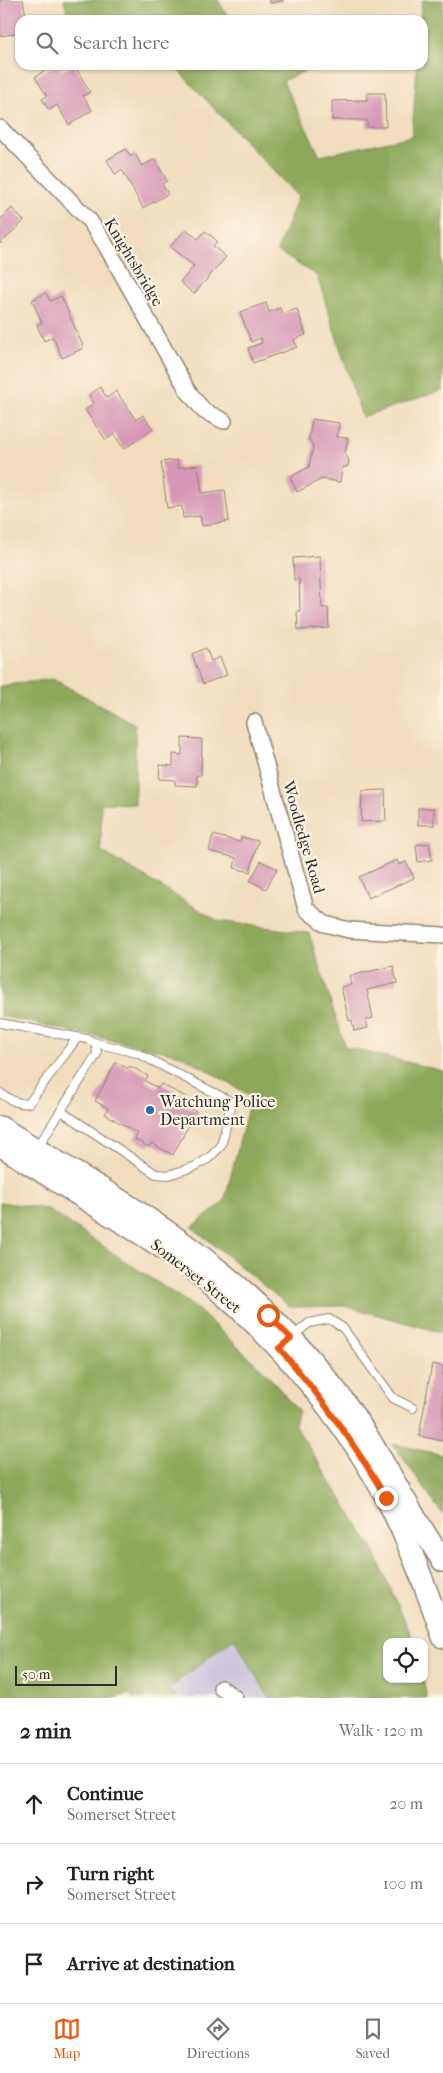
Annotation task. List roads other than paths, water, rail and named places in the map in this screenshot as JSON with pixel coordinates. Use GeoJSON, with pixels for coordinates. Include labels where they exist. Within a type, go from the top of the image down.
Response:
{"type":"FeatureCollection","features":[{"type":"Feature","properties":{"kind":"main road","name":"Somerset Street"},"geometry":{"type":"LineString","coordinates":[[0,1127],[32,1156],[193,1270],[243,1312],[285,1343],[334,1389],[376,1449],[443,1561]]}},
{"type":"Feature","properties":{"kind":"main road","name":"Somerset Street"},"geometry":{"type":"LineString","coordinates":[[0,1145],[32,1156]]}},
{"type":"Feature","properties":{"kind":"main road","name":"Somerset Street"},"geometry":{"type":"LineString","coordinates":[[285,1343],[340,1423],[386,1498],[415,1563],[443,1637]]}},
{"type":"Feature","properties":{"kind":"street","name":"Knightsbridge"},"geometry":{"type":"LineString","coordinates":[[0,128],[89,220],[105,244],[188,391],[204,411],[224,421]]}},
{"type":"Feature","properties":{"kind":"street","name":"Woodledge Road"},"geometry":{"type":"LineString","coordinates":[[254,722],[306,909],[326,924],[349,930],[443,935]]}},
{"type":"Feature","properties":{"kind":"street"},"geometry":{"type":"LineString","coordinates":[[221,1688],[234,1698]]}},
{"type":"Feature","properties":{"kind":"lane"},"geometry":{"type":"LineString","coordinates":[[0,1023],[87,1039],[96,1044],[137,1053],[232,1102],[221,1146],[209,1158],[196,1166],[169,1175],[156,1174],[60,1111]]}},
{"type":"Feature","properties":{"kind":"lane"},"geometry":{"type":"LineString","coordinates":[[0,1093],[15,1102],[21,1104],[29,1103],[77,1038]]}},
{"type":"Feature","properties":{"kind":"lane"},"geometry":{"type":"LineString","coordinates":[[32,1156],[97,1054],[96,1044]]}},
{"type":"Feature","properties":{"kind":"lane"},"geometry":{"type":"LineString","coordinates":[[285,1343],[309,1323],[329,1319],[343,1328],[393,1398],[413,1408]]}},
{"type":"Feature","properties":{"kind":"place","name":"Watchung Police Department"},"geometry":{"type":"Point","coordinates":[150,1110]}}]}
